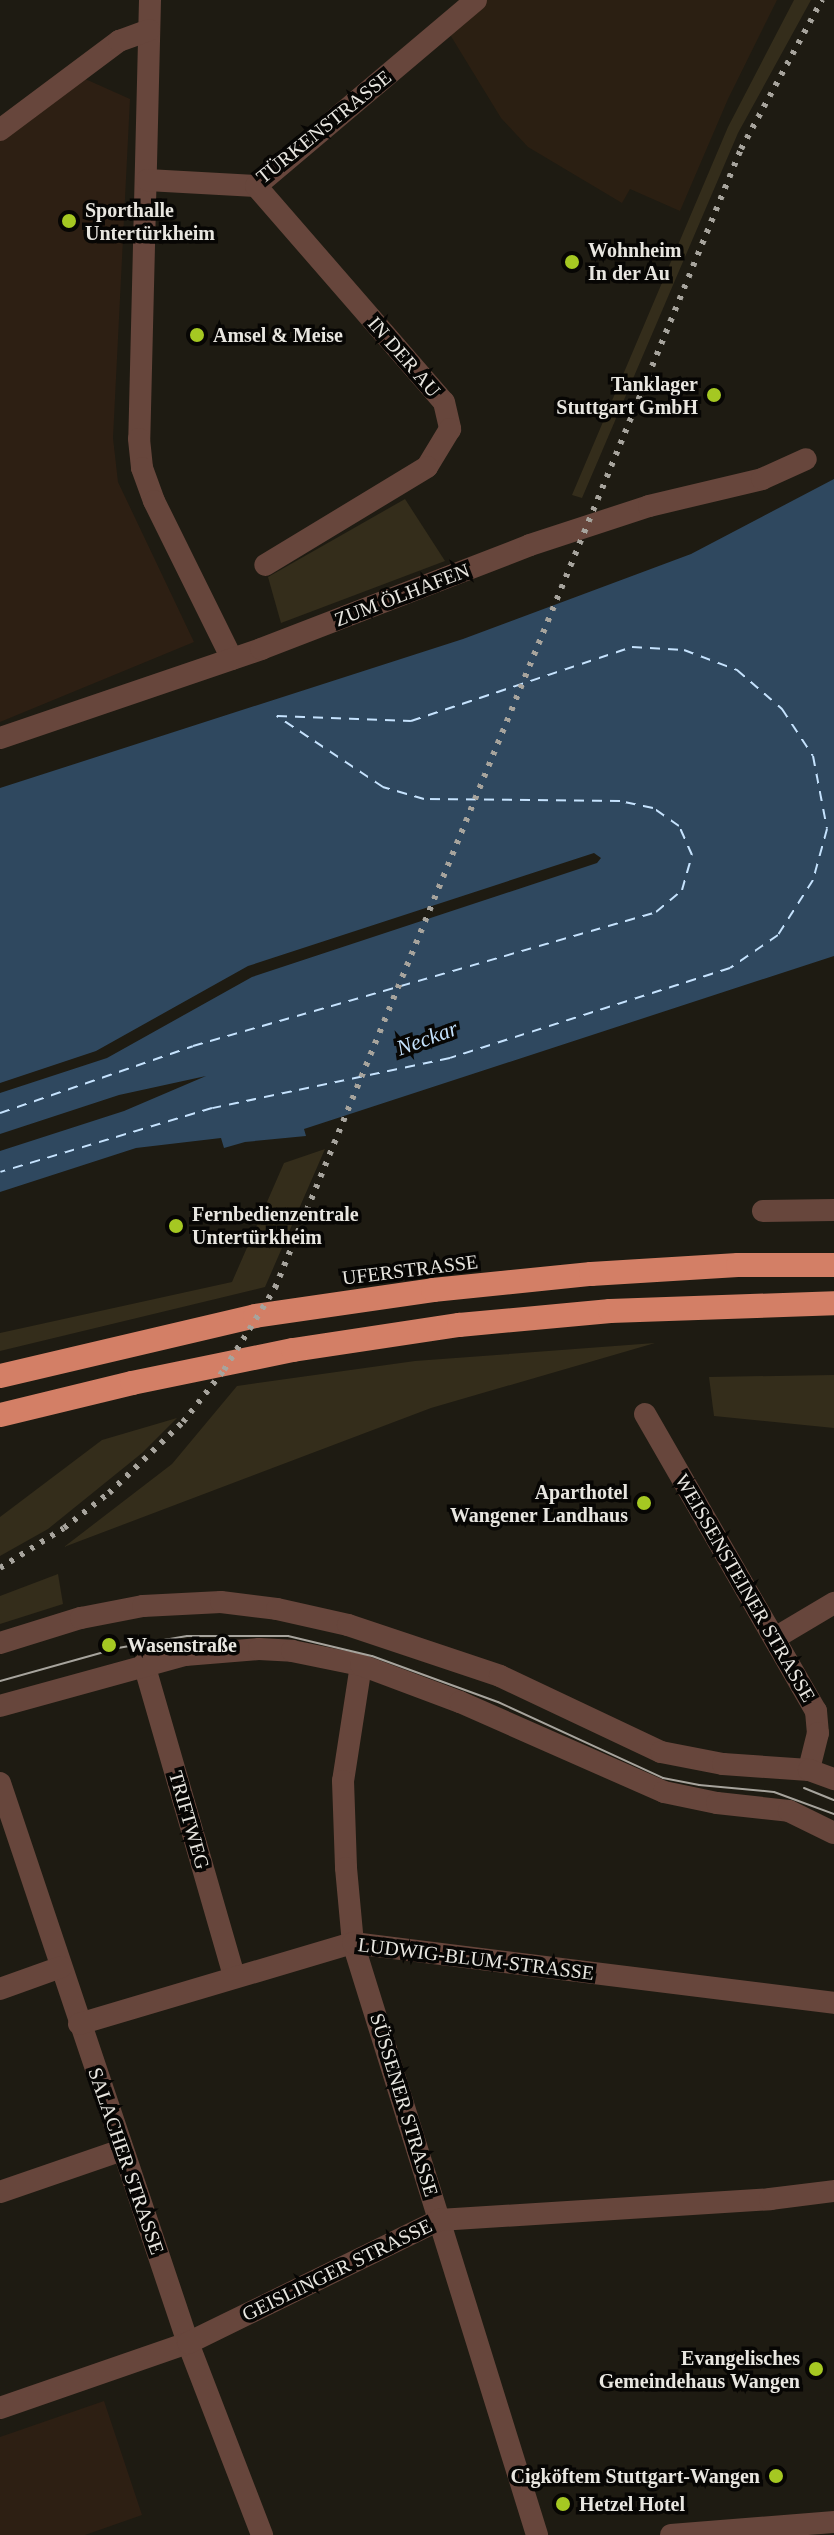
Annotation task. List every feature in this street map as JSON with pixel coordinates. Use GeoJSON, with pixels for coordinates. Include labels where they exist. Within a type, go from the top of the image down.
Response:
{"type":"FeatureCollection","features":[{"type":"Feature","properties":{"kind":"highway","name":"UFERSTRASSE"},"geometry":{"type":"LineString","coordinates":[[0,1376],[255,1316],[433,1290],[606,1273],[738,1265],[834,1265]]}},
{"type":"Feature","properties":{"kind":"highway"},"geometry":{"type":"LineString","coordinates":[[0,1415],[279,1353],[459,1325],[625,1310],[834,1303]]}},
{"type":"Feature","properties":{"kind":"street"},"geometry":{"type":"LineString","coordinates":[[150,0],[139,439],[142,468],[154,501],[232,659]]}},
{"type":"Feature","properties":{"kind":"street","name":"TÜRKENSTRASSE"},"geometry":{"type":"LineString","coordinates":[[147,180],[256,186],[476,0]]}},
{"type":"Feature","properties":{"kind":"street"},"geometry":{"type":"LineString","coordinates":[[0,130],[119,41],[149,30]]}},
{"type":"Feature","properties":{"kind":"street","name":"IN DER AU"},"geometry":{"type":"LineString","coordinates":[[256,186],[444,402],[450,429],[427,467],[265,565]]}},
{"type":"Feature","properties":{"kind":"street","name":"ZUM ÖLHAFEN"},"geometry":{"type":"LineString","coordinates":[[0,738],[232,659],[530,545],[649,506],[762,479],[806,459]]}},
{"type":"Feature","properties":{"kind":"street"},"geometry":{"type":"LineString","coordinates":[[763,1211],[834,1210]]}},
{"type":"Feature","properties":{"kind":"street","name":"WEISSENSTEINER STRASSE"},"geometry":{"type":"LineString","coordinates":[[645,1414],[816,1711],[818,1733],[809,1770]]}},
{"type":"Feature","properties":{"kind":"street"},"geometry":{"type":"LineString","coordinates":[[0,1643],[81,1618],[143,1606],[221,1602],[277,1609],[348,1625],[500,1676],[661,1752],[723,1764],[809,1770],[834,1779]]}},
{"type":"Feature","properties":{"kind":"street"},"geometry":{"type":"LineString","coordinates":[[775,1638],[834,1603]]}},
{"type":"Feature","properties":{"kind":"street"},"geometry":{"type":"LineString","coordinates":[[0,1706],[185,1655],[259,1649],[304,1653],[361,1665],[522,1727],[664,1792],[717,1803],[789,1811],[834,1833]]}},
{"type":"Feature","properties":{"kind":"street","name":"TRIFTWEG"},"geometry":{"type":"LineString","coordinates":[[144,1664],[234,1976]]}},
{"type":"Feature","properties":{"kind":"street","name":"SÜSSENER STRASSE"},"geometry":{"type":"LineString","coordinates":[[361,1665],[343,1781],[353,1943],[537,2535]]}},
{"type":"Feature","properties":{"kind":"street","name":"SALACHER STRASSE"},"geometry":{"type":"LineString","coordinates":[[0,1783],[188,2343],[262,2535]]}},
{"type":"Feature","properties":{"kind":"street","name":"LUDWIG-BLUM-STRASSE"},"geometry":{"type":"LineString","coordinates":[[79,2024],[353,1943],[834,2003]]}},
{"type":"Feature","properties":{"kind":"street"},"geometry":{"type":"LineString","coordinates":[[0,1989],[61,1967]]}},
{"type":"Feature","properties":{"kind":"street"},"geometry":{"type":"LineString","coordinates":[[0,2192],[122,2150]]}},
{"type":"Feature","properties":{"kind":"street","name":"GEISLINGER STRASSE"},"geometry":{"type":"LineString","coordinates":[[0,2408],[188,2343],[439,2220],[756,2200],[834,2191]]}},
{"type":"Feature","properties":{"kind":"street"},"geometry":{"type":"LineString","coordinates":[[671,2535],[762,2531],[834,2522]]}},
{"type":"Feature","properties":{"kind":"shaded area"},"geometry":{"type":"Polygon","coordinates":[[[487,0],[777,0],[728,99],[680,211],[630,189],[622,203],[528,147],[501,118],[449,33],[487,0]]]}},
{"type":"Feature","properties":{"kind":"shaded area"},"geometry":{"type":"Polygon","coordinates":[[[794,0],[811,0],[738,133],[582,498],[572,495],[728,127],[794,0]]]}},
{"type":"Feature","properties":{"kind":"shaded area"},"geometry":{"type":"Polygon","coordinates":[[[83,78],[130,99],[113,438],[118,482],[194,642],[0,722],[0,140],[83,78]]]}},
{"type":"Feature","properties":{"kind":"shaded area"},"geometry":{"type":"Polygon","coordinates":[[[405,499],[445,561],[281,623],[268,577],[405,499]]]}},
{"type":"Feature","properties":{"kind":"shaded area"},"geometry":{"type":"Polygon","coordinates":[[[325,1149],[265,1287],[0,1351],[0,1333],[232,1282],[284,1163],[325,1149]]]}},
{"type":"Feature","properties":{"kind":"shaded area"},"geometry":{"type":"Polygon","coordinates":[[[655,1343],[431,1408],[64,1547],[172,1464],[237,1386],[415,1361],[655,1343]]]}},
{"type":"Feature","properties":{"kind":"shaded area"},"geometry":{"type":"Polygon","coordinates":[[[834,1375],[834,1428],[714,1416],[709,1377],[834,1375]]]}},
{"type":"Feature","properties":{"kind":"shaded area"},"geometry":{"type":"Polygon","coordinates":[[[177,1418],[142,1453],[48,1529],[0,1556],[0,1517],[102,1440],[177,1418]]]}},
{"type":"Feature","properties":{"kind":"shaded area"},"geometry":{"type":"Polygon","coordinates":[[[58,1574],[63,1604],[0,1624],[0,1596],[58,1574]]]}},
{"type":"Feature","properties":{"kind":"shaded area"},"geometry":{"type":"Polygon","coordinates":[[[104,2401],[142,2515],[85,2535],[0,2535],[0,2437],[104,2401]]]}},
{"type":"Feature","properties":{"kind":"water","name":"Neckar"},"geometry":{"type":"Polygon","coordinates":[[[834,479],[834,956],[304,1129],[306,1136],[245,1142],[224,1148],[221,1138],[136,1148],[0,1192],[0,1151],[124,1111],[206,1076],[119,1095],[0,1134],[0,1093],[107,1058],[252,977],[597,863],[601,858],[594,853],[248,966],[96,1051],[0,1083],[0,788],[463,639],[691,554],[834,479]]]}},
{"type":"Feature","properties":{"kind":"ferry route"},"geometry":{"type":"LineString","coordinates":[[0,1113],[193,1046],[656,912],[682,890],[692,855],[679,826],[653,808],[620,801],[424,799],[383,787],[277,716],[411,721],[632,647],[684,650],[737,670],[782,709],[813,756],[827,829],[813,880],[778,935],[730,968],[450,1058],[212,1108],[0,1172]]}},
{"type":"Feature","properties":{"kind":"tram line"},"geometry":{"type":"LineString","coordinates":[[0,1681],[118,1648],[187,1636],[288,1636],[372,1656],[498,1702],[663,1778],[699,1785],[774,1792],[834,1814]]}},
{"type":"Feature","properties":{"kind":"tram line"},"geometry":{"type":"LineString","coordinates":[[804,1788],[834,1800]]}},
{"type":"Feature","properties":{"kind":"railway"},"geometry":{"type":"LineString","coordinates":[[0,1568],[64,1528],[109,1493],[183,1422],[224,1370],[275,1288],[741,149],[822,0]]}},
{"type":"Feature","properties":{"kind":"place","name":"Sporthalle Untertürkheim"},"geometry":{"type":"Point","coordinates":[69,221]}},
{"type":"Feature","properties":{"kind":"place","name":"Wohnheim In der Au"},"geometry":{"type":"Point","coordinates":[572,262]}},
{"type":"Feature","properties":{"kind":"place","name":"Amsel & Meise"},"geometry":{"type":"Point","coordinates":[197,335]}},
{"type":"Feature","properties":{"kind":"place","name":"Tanklager Stuttgart GmbH"},"geometry":{"type":"Point","coordinates":[714,395]}},
{"type":"Feature","properties":{"kind":"place","name":"Fernbedienzentrale Untertürkheim"},"geometry":{"type":"Point","coordinates":[176,1226]}},
{"type":"Feature","properties":{"kind":"place","name":"Aparthotel Wangener Landhaus"},"geometry":{"type":"Point","coordinates":[644,1503]}},
{"type":"Feature","properties":{"kind":"place","name":"Wasenstraße"},"geometry":{"type":"Point","coordinates":[109,1645]}},
{"type":"Feature","properties":{"kind":"place","name":"Evangelisches Gemeindehaus Wangen"},"geometry":{"type":"Point","coordinates":[816,2369]}},
{"type":"Feature","properties":{"kind":"place","name":"Cigköftem Stuttgart-Wangen"},"geometry":{"type":"Point","coordinates":[776,2476]}},
{"type":"Feature","properties":{"kind":"place","name":"Hetzel Hotel"},"geometry":{"type":"Point","coordinates":[563,2504]}}]}
